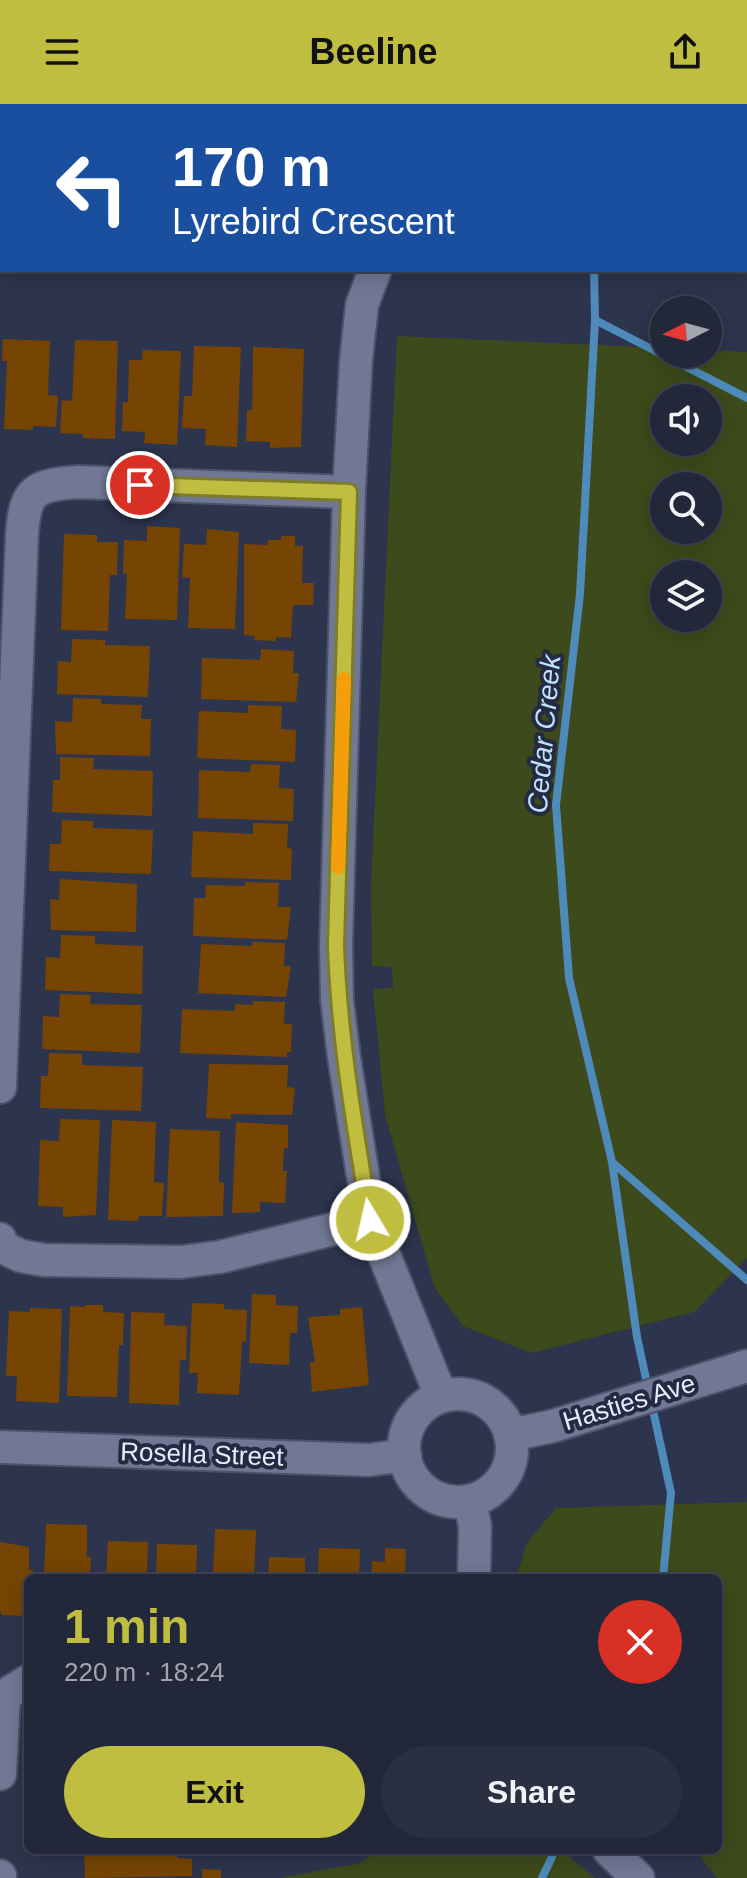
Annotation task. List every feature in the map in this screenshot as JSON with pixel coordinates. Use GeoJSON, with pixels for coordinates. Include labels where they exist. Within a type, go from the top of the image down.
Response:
{"type":"FeatureCollection","features":[{"type":"Feature","properties":{"kind":"street"},"geometry":{"type":"LineString","coordinates":[[374,272],[362,305],[349,492],[337,1000],[370,1220],[441,1396]]}},
{"type":"Feature","properties":{"kind":"street"},"geometry":{"type":"LineString","coordinates":[[0,1087],[22,535],[24,510],[34,492],[53,484],[78,482],[349,492]]}},
{"type":"Feature","properties":{"kind":"street"},"geometry":{"type":"LineString","coordinates":[[0,1239],[2,1247],[21,1256],[44,1260],[181,1262],[220,1257],[370,1220]]}},
{"type":"Feature","properties":{"kind":"street","name":"Hasties Ave"},"geometry":{"type":"LineString","coordinates":[[510,1435],[553,1426],[747,1366]]}},
{"type":"Feature","properties":{"kind":"street"},"geometry":{"type":"LineString","coordinates":[[456,1393],[484,1400],[505,1420],[510,1435],[512,1449],[504,1476],[483,1496],[470,1501],[455,1502],[427,1493],[409,1470],[405,1455],[409,1426],[427,1403],[441,1396],[456,1393]]}},
{"type":"Feature","properties":{"kind":"street","name":"Rosella Street"},"geometry":{"type":"LineString","coordinates":[[0,1447],[369,1460],[405,1455]]}},
{"type":"Feature","properties":{"kind":"street"},"geometry":{"type":"LineString","coordinates":[[470,1501],[475,1526],[474,1574]]}},
{"type":"Feature","properties":{"kind":"street"},"geometry":{"type":"LineString","coordinates":[[0,1774],[4,1696],[24,1684]]}},
{"type":"Feature","properties":{"kind":"street"},"geometry":{"type":"LineString","coordinates":[[613,1854],[638,1878]]}},
{"type":"Feature","properties":{"kind":"green space"},"geometry":{"type":"Polygon","coordinates":[[[397,336],[650,347],[650,368],[722,368],[722,351],[747,352],[747,1258],[694,1312],[531,1353],[463,1326],[435,1289],[385,1115],[373,989],[393,988],[392,967],[372,966],[371,885],[397,336]]]}},
{"type":"Feature","properties":{"kind":"green space"},"geometry":{"type":"Polygon","coordinates":[[[747,1502],[747,1878],[717,1878],[698,1854],[722,1854],[722,1574],[517,1574],[527,1543],[556,1508],[747,1502]]]}},
{"type":"Feature","properties":{"kind":"green space"},"geometry":{"type":"Polygon","coordinates":[[[373,1854],[566,1854],[595,1878],[279,1878],[361,1863],[373,1854]]]}},
{"type":"Feature","properties":{"kind":"building"},"geometry":{"type":"Polygon","coordinates":[[[3,339],[50,341],[48,395],[58,396],[56,427],[4,429],[7,361],[2,361],[3,339]]]}},
{"type":"Feature","properties":{"kind":"building"},"geometry":{"type":"Polygon","coordinates":[[[75,340],[118,341],[115,439],[83,438],[83,434],[60,433],[62,400],[72,401],[75,340]]]}},
{"type":"Feature","properties":{"kind":"building"},"geometry":{"type":"Polygon","coordinates":[[[194,346],[241,347],[237,447],[205,445],[206,429],[182,428],[184,396],[192,396],[194,346]]]}},
{"type":"Feature","properties":{"kind":"building"},"geometry":{"type":"Polygon","coordinates":[[[253,347],[304,349],[301,447],[270,448],[270,442],[246,441],[247,410],[252,410],[253,347]]]}},
{"type":"Feature","properties":{"kind":"building"},"geometry":{"type":"Polygon","coordinates":[[[143,350],[181,351],[177,445],[144,443],[145,432],[122,431],[123,402],[128,402],[129,360],[142,360],[143,350]]]}},
{"type":"Feature","properties":{"kind":"building"},"geometry":{"type":"Polygon","coordinates":[[[147,526],[180,528],[177,620],[125,619],[127,574],[123,573],[124,540],[147,541],[147,526]]]}},
{"type":"Feature","properties":{"kind":"building"},"geometry":{"type":"Polygon","coordinates":[[[207,529],[239,532],[235,629],[188,628],[190,578],[182,577],[184,544],[206,545],[207,529]]]}},
{"type":"Feature","properties":{"kind":"building"},"geometry":{"type":"Polygon","coordinates":[[[64,534],[97,535],[97,542],[118,542],[117,575],[110,575],[108,631],[61,630],[64,534]]]}},
{"type":"Feature","properties":{"kind":"building"},"geometry":{"type":"Polygon","coordinates":[[[281,536],[295,536],[295,546],[303,546],[302,583],[314,583],[313,605],[293,605],[291,638],[254,640],[255,636],[244,635],[244,544],[267,545],[268,540],[281,540],[281,536]]]}},
{"type":"Feature","properties":{"kind":"building"},"geometry":{"type":"Polygon","coordinates":[[[72,639],[105,640],[105,645],[150,646],[148,697],[57,694],[58,661],[71,662],[72,639]]]}},
{"type":"Feature","properties":{"kind":"building"},"geometry":{"type":"Polygon","coordinates":[[[261,649],[294,651],[293,673],[299,673],[296,702],[201,699],[202,658],[260,660],[261,649]]]}},
{"type":"Feature","properties":{"kind":"building"},"geometry":{"type":"Polygon","coordinates":[[[73,698],[101,699],[101,704],[142,705],[141,719],[151,719],[150,756],[56,754],[55,721],[72,722],[73,698]]]}},
{"type":"Feature","properties":{"kind":"building"},"geometry":{"type":"Polygon","coordinates":[[[248,705],[282,706],[281,729],[296,730],[295,762],[197,758],[199,711],[248,713],[248,705]]]}},
{"type":"Feature","properties":{"kind":"building"},"geometry":{"type":"Polygon","coordinates":[[[60,757],[94,758],[93,769],[153,771],[152,816],[52,812],[53,780],[60,780],[60,757]]]}},
{"type":"Feature","properties":{"kind":"building"},"geometry":{"type":"Polygon","coordinates":[[[251,764],[280,765],[279,788],[294,789],[293,821],[198,818],[199,770],[250,772],[251,764]]]}},
{"type":"Feature","properties":{"kind":"building"},"geometry":{"type":"Polygon","coordinates":[[[62,820],[93,821],[93,828],[153,830],[151,874],[49,871],[50,844],[61,844],[62,820]]]}},
{"type":"Feature","properties":{"kind":"building"},"geometry":{"type":"Polygon","coordinates":[[[253,823],[288,824],[287,848],[292,849],[291,880],[191,877],[193,831],[253,834],[253,823]]]}},
{"type":"Feature","properties":{"kind":"building"},"geometry":{"type":"Polygon","coordinates":[[[60,879],[137,884],[136,932],[51,930],[50,899],[59,900],[60,879]]]}},
{"type":"Feature","properties":{"kind":"building"},"geometry":{"type":"Polygon","coordinates":[[[245,882],[279,883],[278,907],[291,907],[287,940],[193,936],[194,898],[205,898],[206,885],[245,886],[245,882]]]}},
{"type":"Feature","properties":{"kind":"building"},"geometry":{"type":"Polygon","coordinates":[[[61,935],[95,936],[95,944],[143,946],[142,994],[45,990],[46,957],[60,958],[61,935]]]}},
{"type":"Feature","properties":{"kind":"building"},"geometry":{"type":"Polygon","coordinates":[[[252,942],[285,943],[284,966],[291,966],[286,997],[198,993],[201,944],[252,946],[252,942]]]}},
{"type":"Feature","properties":{"kind":"building"},"geometry":{"type":"Polygon","coordinates":[[[60,994],[91,995],[90,1004],[142,1005],[140,1053],[42,1049],[43,1016],[59,1017],[60,994]]]}},
{"type":"Feature","properties":{"kind":"building"},"geometry":{"type":"Polygon","coordinates":[[[253,1001],[285,1002],[284,1024],[292,1024],[291,1052],[287,1052],[287,1057],[180,1053],[182,1009],[235,1011],[235,1004],[253,1005],[253,1001]]]}},
{"type":"Feature","properties":{"kind":"building"},"geometry":{"type":"Polygon","coordinates":[[[49,1053],[82,1054],[82,1065],[143,1067],[141,1111],[40,1108],[41,1076],[48,1076],[49,1053]]]}},
{"type":"Feature","properties":{"kind":"building"},"geometry":{"type":"Polygon","coordinates":[[[209,1064],[288,1065],[287,1087],[295,1088],[292,1115],[231,1114],[231,1119],[206,1118],[209,1064]]]}},
{"type":"Feature","properties":{"kind":"building"},"geometry":{"type":"Polygon","coordinates":[[[60,1119],[100,1120],[96,1215],[63,1217],[63,1207],[38,1206],[40,1140],[59,1141],[60,1119]]]}},
{"type":"Feature","properties":{"kind":"building"},"geometry":{"type":"Polygon","coordinates":[[[112,1120],[156,1122],[154,1182],[164,1183],[162,1216],[139,1216],[138,1221],[108,1220],[112,1120]]]}},
{"type":"Feature","properties":{"kind":"building"},"geometry":{"type":"Polygon","coordinates":[[[236,1122],[288,1125],[288,1148],[284,1148],[283,1171],[287,1171],[285,1203],[260,1202],[260,1212],[232,1213],[236,1122]]]}},
{"type":"Feature","properties":{"kind":"building"},"geometry":{"type":"Polygon","coordinates":[[[170,1129],[220,1131],[219,1182],[224,1183],[223,1216],[166,1217],[170,1129]]]}},
{"type":"Feature","properties":{"kind":"building"},"geometry":{"type":"Polygon","coordinates":[[[252,1294],[276,1295],[276,1305],[298,1306],[297,1333],[290,1333],[289,1365],[249,1363],[252,1294]]]}},
{"type":"Feature","properties":{"kind":"building"},"geometry":{"type":"Polygon","coordinates":[[[192,1303],[224,1304],[224,1309],[247,1310],[239,1395],[197,1393],[198,1373],[189,1373],[192,1303]]]}},
{"type":"Feature","properties":{"kind":"building"},"geometry":{"type":"Polygon","coordinates":[[[103,1305],[103,1312],[124,1313],[117,1397],[67,1396],[70,1306],[103,1305]]]}},
{"type":"Feature","properties":{"kind":"building"},"geometry":{"type":"Polygon","coordinates":[[[362,1307],[369,1385],[312,1392],[310,1362],[315,1362],[308,1317],[340,1315],[340,1309],[362,1307]]]}},
{"type":"Feature","properties":{"kind":"building"},"geometry":{"type":"Polygon","coordinates":[[[30,1308],[62,1309],[59,1403],[16,1401],[17,1376],[6,1376],[9,1311],[30,1312],[30,1308]]]}},
{"type":"Feature","properties":{"kind":"building"},"geometry":{"type":"Polygon","coordinates":[[[131,1312],[165,1313],[164,1325],[187,1326],[186,1360],[180,1360],[179,1405],[129,1403],[131,1312]]]}},
{"type":"Feature","properties":{"kind":"building"},"geometry":{"type":"Polygon","coordinates":[[[46,1524],[87,1525],[90,1574],[44,1574],[46,1524]]]}},
{"type":"Feature","properties":{"kind":"building"},"geometry":{"type":"Polygon","coordinates":[[[215,1529],[256,1530],[254,1574],[213,1574],[215,1529]]]}},
{"type":"Feature","properties":{"kind":"building"},"geometry":{"type":"Polygon","coordinates":[[[108,1541],[148,1542],[147,1574],[106,1574],[108,1541]]]}},
{"type":"Feature","properties":{"kind":"building"},"geometry":{"type":"Polygon","coordinates":[[[0,1542],[29,1547],[29,1570],[33,1570],[33,1574],[24,1574],[24,1616],[2,1615],[0,1542]]]}},
{"type":"Feature","properties":{"kind":"building"},"geometry":{"type":"Polygon","coordinates":[[[157,1544],[197,1545],[196,1574],[156,1574],[157,1544]]]}},
{"type":"Feature","properties":{"kind":"building"},"geometry":{"type":"Polygon","coordinates":[[[319,1548],[360,1549],[359,1574],[318,1574],[319,1548]]]}},
{"type":"Feature","properties":{"kind":"building"},"geometry":{"type":"Polygon","coordinates":[[[385,1548],[406,1549],[405,1574],[371,1574],[372,1561],[385,1562],[385,1548]]]}},
{"type":"Feature","properties":{"kind":"building"},"geometry":{"type":"Polygon","coordinates":[[[269,1557],[305,1558],[305,1574],[268,1574],[269,1557]]]}},
{"type":"Feature","properties":{"kind":"building"},"geometry":{"type":"Polygon","coordinates":[[[84,1854],[177,1854],[177,1858],[192,1859],[192,1876],[85,1878],[84,1854]]]}},
{"type":"Feature","properties":{"kind":"building"},"geometry":{"type":"Polygon","coordinates":[[[202,1869],[221,1870],[221,1878],[202,1878],[202,1869]]]}},
{"type":"Feature","properties":{"kind":"waterway","name":"Cedar Creek"},"geometry":{"type":"LineString","coordinates":[[594,272],[595,320],[580,594],[556,805],[569,978],[612,1162],[747,1280]]}},
{"type":"Feature","properties":{"kind":"waterway"},"geometry":{"type":"LineString","coordinates":[[595,320],[747,398]]}},
{"type":"Feature","properties":{"kind":"waterway"},"geometry":{"type":"LineString","coordinates":[[612,1162],[637,1337],[648,1388]]}},
{"type":"Feature","properties":{"kind":"waterway"},"geometry":{"type":"LineString","coordinates":[[651,1401],[671,1493],[663,1574]]}},
{"type":"Feature","properties":{"kind":"waterway"},"geometry":{"type":"LineString","coordinates":[[542,1878],[552,1857]]}},
{"type":"Feature","properties":{"kind":"slow traffic"},"geometry":{"type":"LineString","coordinates":[[338,867],[344,679]]}},
{"type":"Feature","properties":{"kind":"route"},"geometry":{"type":"LineString","coordinates":[[140,485],[349,492],[337,1000],[370,1220]]}}]}
